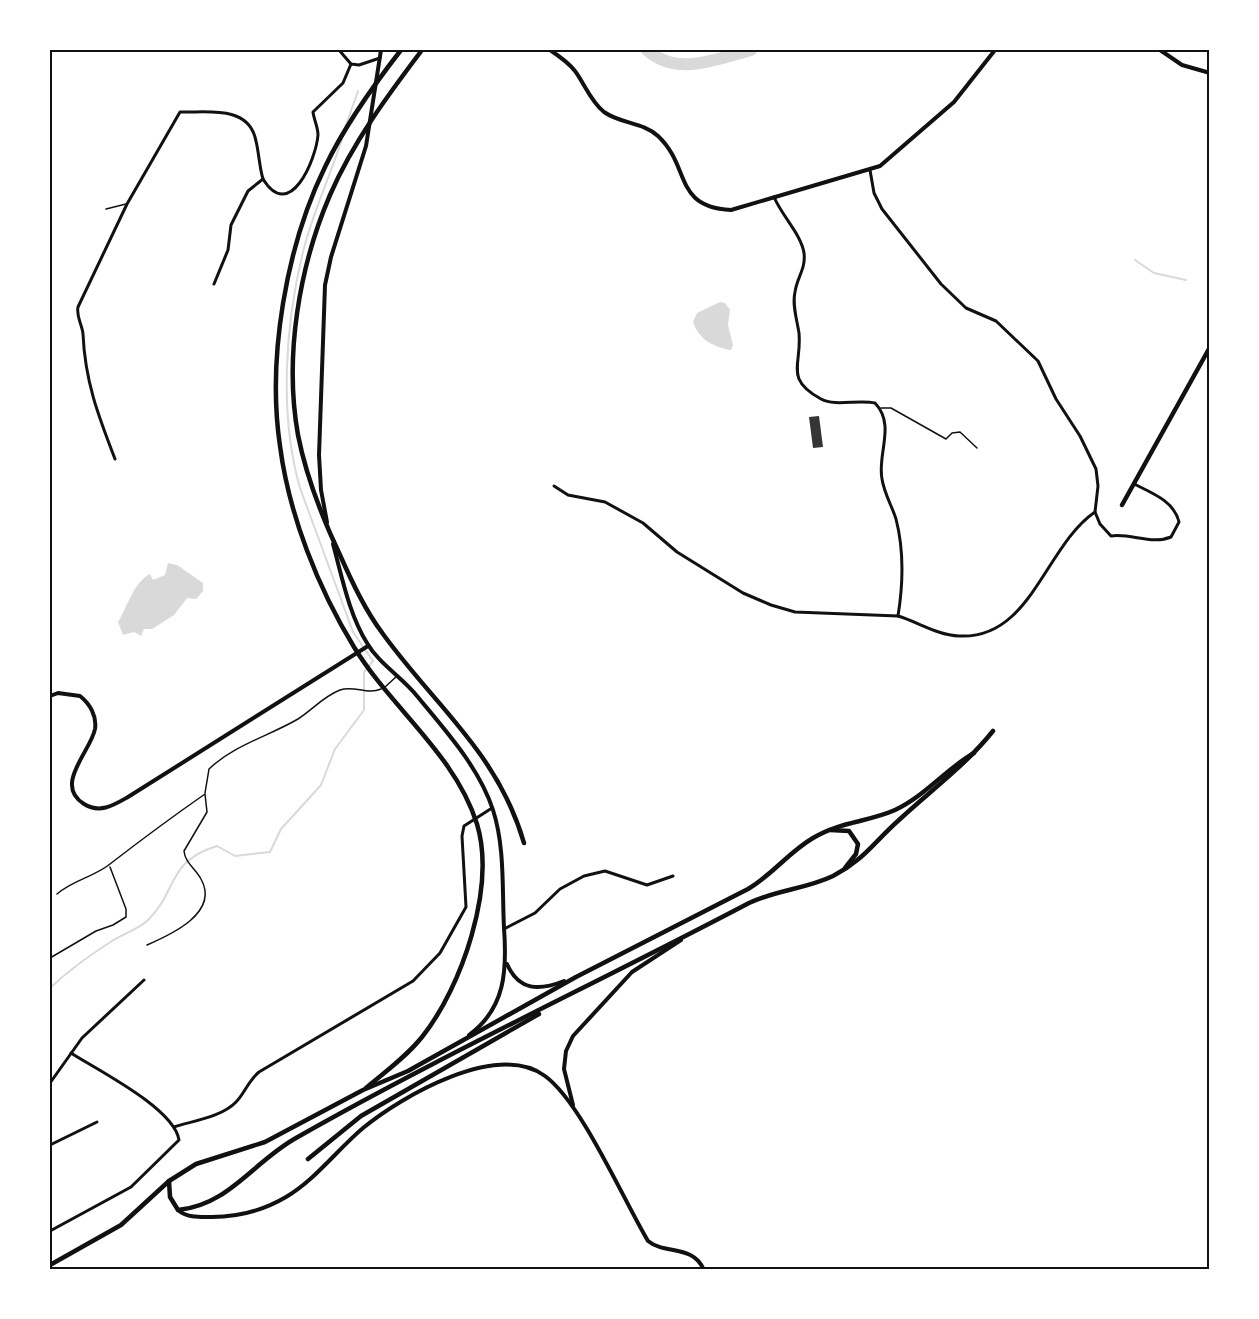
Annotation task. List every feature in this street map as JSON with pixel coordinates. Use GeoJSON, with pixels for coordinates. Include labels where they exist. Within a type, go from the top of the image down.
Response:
{"type":"FeatureCollection","features":[{"type":"Feature","properties":{"kind":"main road"},"geometry":{"type":"LineString","coordinates":[[363,1090],[403,1058],[429,1028],[446,998],[478,916],[483,878],[483,855],[477,824],[451,771],[379,684],[355,649],[334,610],[304,539],[293,505],[280,446],[277,419],[278,366],[284,306],[291,263],[301,228],[325,166],[364,101],[401,50]]}},
{"type":"Feature","properties":{"kind":"main road"},"geometry":{"type":"LineString","coordinates":[[422,50],[379,109],[345,164],[330,195],[307,268],[299,309],[295,360],[298,435],[320,509],[369,613],[408,666],[466,732],[486,761],[512,808],[524,843]]}},
{"type":"Feature","properties":{"kind":"main road"},"geometry":{"type":"LineString","coordinates":[[1122,505],[1209,347]]}},
{"type":"Feature","properties":{"kind":"main road"},"geometry":{"type":"LineString","coordinates":[[169,1181],[170,1197],[178,1210],[207,1204],[230,1190],[267,1157],[295,1139],[759,898],[807,886],[843,870],[862,859],[886,831],[948,779],[993,731]]}},
{"type":"Feature","properties":{"kind":"main road"},"geometry":{"type":"LineString","coordinates":[[50,1264],[121,1225],[169,1181],[208,1158],[265,1142],[363,1090],[408,1071],[576,977],[748,890],[774,872],[804,844],[828,830],[840,824],[896,810],[974,753]]}},
{"type":"Feature","properties":{"kind":"main road"},"geometry":{"type":"LineString","coordinates":[[828,830],[849,831],[858,844],[856,854],[843,870]]}},
{"type":"Feature","properties":{"kind":"main road"},"geometry":{"type":"LineString","coordinates":[[308,1159],[361,1116],[389,1098],[543,1010]]}},
{"type":"Feature","properties":{"kind":"street"},"geometry":{"type":"LineString","coordinates":[[339,50],[342,57],[351,64],[359,65],[380,58]]}},
{"type":"Feature","properties":{"kind":"street"},"geometry":{"type":"LineString","coordinates":[[381,50],[366,146],[331,257],[325,285],[319,455],[321,490],[330,533],[354,615],[368,646],[439,723],[464,757],[492,808],[501,865],[506,963],[496,1004],[474,1031],[456,1044]]}},
{"type":"Feature","properties":{"kind":"street"},"geometry":{"type":"LineString","coordinates":[[550,50],[574,69],[607,114],[639,124],[658,135],[701,205],[713,209],[730,210],[870,170],[895,155],[954,102],[995,50]]}},
{"type":"Feature","properties":{"kind":"street"},"geometry":{"type":"LineString","coordinates":[[1160,50],[1182,65],[1209,73]]}},
{"type":"Feature","properties":{"kind":"street"},"geometry":{"type":"LineString","coordinates":[[115,459],[92,398],[78,307],[127,204],[180,112],[224,113],[241,117],[252,130],[255,138],[263,179],[272,189],[283,193],[293,191],[300,186],[317,140],[313,112],[344,83],[351,64]]}},
{"type":"Feature","properties":{"kind":"street"},"geometry":{"type":"LineString","coordinates":[[870,170],[874,193],[882,209],[941,284],[966,309],[996,321],[1038,361],[1056,399],[1080,436],[1096,469],[1098,486],[1095,512],[1100,524],[1111,536],[1125,535],[1157,540],[1171,537],[1179,522],[1174,510],[1163,499],[1134,484]]}},
{"type":"Feature","properties":{"kind":"street"},"geometry":{"type":"LineString","coordinates":[[214,284],[228,250],[231,225],[249,191],[263,179]]}},
{"type":"Feature","properties":{"kind":"street"},"geometry":{"type":"LineString","coordinates":[[774,197],[787,222],[798,236],[804,256],[804,269],[797,283],[794,298],[799,338],[795,366],[800,382],[810,392],[828,402],[866,401],[875,403],[880,408],[885,430],[882,480],[896,521],[901,556],[898,616]]}},
{"type":"Feature","properties":{"kind":"street"},"geometry":{"type":"LineString","coordinates":[[554,486],[568,495],[605,502],[642,523],[677,552],[743,593],[771,605],[795,612],[898,616],[957,636],[977,634],[1006,623],[1031,594],[1072,531],[1095,512]]}},
{"type":"Feature","properties":{"kind":"street"},"geometry":{"type":"LineString","coordinates":[[50,696],[64,693],[80,696],[92,710],[95,728],[76,766],[73,789],[77,798],[84,804],[103,809],[128,797],[368,646]]}},
{"type":"Feature","properties":{"kind":"street"},"geometry":{"type":"LineString","coordinates":[[174,1127],[227,1109],[238,1100],[246,1084],[259,1072],[417,977],[440,953],[466,907],[462,836],[464,826],[492,808]]}},
{"type":"Feature","properties":{"kind":"street"},"geometry":{"type":"LineString","coordinates":[[504,929],[542,908],[560,889],[584,876],[605,871],[647,885],[673,876]]}},
{"type":"Feature","properties":{"kind":"street"},"geometry":{"type":"LineString","coordinates":[[574,1108],[564,1069],[566,1050],[573,1036],[632,972],[673,946],[684,936]]}},
{"type":"Feature","properties":{"kind":"street"},"geometry":{"type":"LineString","coordinates":[[506,963],[515,979],[529,987],[547,988],[576,977]]}},
{"type":"Feature","properties":{"kind":"street"},"geometry":{"type":"LineString","coordinates":[[50,1083],[82,1038],[144,980]]}},
{"type":"Feature","properties":{"kind":"street"},"geometry":{"type":"LineString","coordinates":[[50,1231],[131,1187],[177,1145],[179,1136],[174,1127],[150,1103],[70,1053]]}},
{"type":"Feature","properties":{"kind":"street"},"geometry":{"type":"LineString","coordinates":[[178,1210],[187,1216],[220,1217],[252,1211],[279,1201],[304,1184],[353,1137],[381,1115],[448,1078],[479,1068],[510,1065],[537,1071],[555,1085],[574,1108],[648,1241],[657,1246],[685,1251],[704,1269]]}},
{"type":"Feature","properties":{"kind":"street"},"geometry":{"type":"LineString","coordinates":[[50,1145],[97,1122]]}},
{"type":"Feature","properties":{"kind":"lane"},"geometry":{"type":"LineString","coordinates":[[106,209],[127,204]]}},
{"type":"Feature","properties":{"kind":"lane"},"geometry":{"type":"LineString","coordinates":[[880,408],[891,408],[946,439],[952,433],[960,432],[977,448]]}},
{"type":"Feature","properties":{"kind":"lane"},"geometry":{"type":"LineString","coordinates":[[147,945],[193,918],[202,905],[204,886],[187,861],[184,851],[207,812],[205,794],[209,769],[219,759],[296,720],[340,690],[353,688],[376,691],[389,685],[397,675]]}},
{"type":"Feature","properties":{"kind":"lane"},"geometry":{"type":"LineString","coordinates":[[57,894],[68,885],[109,865],[142,837],[205,794]]}},
{"type":"Feature","properties":{"kind":"lane"},"geometry":{"type":"LineString","coordinates":[[50,958],[96,931],[126,917],[126,909],[109,865]]}},
{"type":"Feature","properties":{"kind":"shaded area"},"geometry":{"type":"Polygon","coordinates":[[[720,302],[725,303],[730,310],[728,325],[733,345],[731,350],[708,342],[699,334],[693,322],[697,313],[720,302]]]}},
{"type":"Feature","properties":{"kind":"shaded area"},"geometry":{"type":"Polygon","coordinates":[[[168,563],[177,565],[203,583],[203,591],[196,599],[187,598],[174,615],[152,629],[144,629],[141,636],[134,632],[123,635],[118,622],[135,589],[150,574],[153,580],[165,575],[168,563]]]}},
{"type":"Feature","properties":{"kind":"building"},"geometry":{"type":"Polygon","coordinates":[[[819,416],[823,447],[813,448],[809,417],[819,416]]]}},
{"type":"Feature","properties":{"kind":"waterway"},"geometry":{"type":"LineString","coordinates":[[647,50],[671,63],[684,64],[697,64],[751,50]]}},
{"type":"Feature","properties":{"kind":"waterway"},"geometry":{"type":"LineString","coordinates":[[346,125],[358,91]]}},
{"type":"Feature","properties":{"kind":"waterway"},"geometry":{"type":"LineString","coordinates":[[50,988],[72,969],[116,938],[148,920],[165,898],[181,868],[189,860],[217,846],[235,856],[270,852],[281,829],[321,785],[335,749],[364,710],[364,672],[373,661],[353,632],[300,488],[293,460],[287,400],[289,340],[297,280],[311,224],[342,139]]}},
{"type":"Feature","properties":{"kind":"waterway"},"geometry":{"type":"LineString","coordinates":[[1135,260],[1154,273],[1186,280]]}}]}
